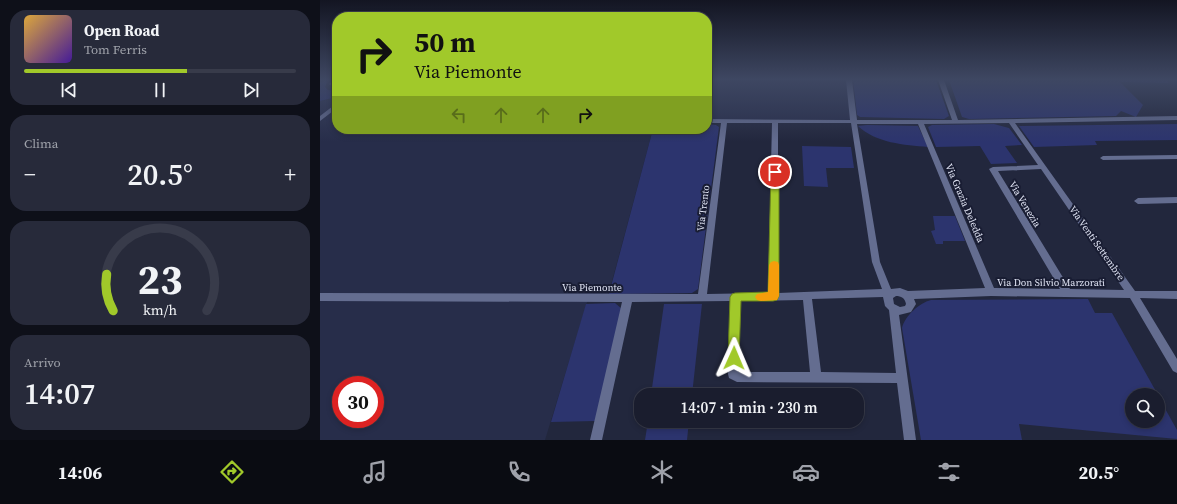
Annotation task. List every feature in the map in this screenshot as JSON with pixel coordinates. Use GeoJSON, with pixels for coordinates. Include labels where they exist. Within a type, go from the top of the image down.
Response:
{"type":"FeatureCollection","features":[{"type":"Feature","properties":{"kind":"street"},"geometry":{"type":"LineString","coordinates":[[851,101],[876,262],[881,278],[910,307],[903,311],[898,317],[895,325]]}},
{"type":"Feature","properties":{"kind":"street"},"geometry":{"type":"LineString","coordinates":[[948,101],[956,122]]}},
{"type":"Feature","properties":{"kind":"street"},"geometry":{"type":"LineString","coordinates":[[320,119],[332,109]]}},
{"type":"Feature","properties":{"kind":"street"},"geometry":{"type":"LineString","coordinates":[[712,121],[1011,122],[1177,118]]}},
{"type":"Feature","properties":{"kind":"street","name":"Via Trento"},"geometry":{"type":"LineString","coordinates":[[702,297],[724,121]]}},
{"type":"Feature","properties":{"kind":"street"},"geometry":{"type":"LineString","coordinates":[[773,296],[775,121]]}},
{"type":"Feature","properties":{"kind":"street","name":"Via Grazia Deledda"},"geometry":{"type":"LineString","coordinates":[[920,122],[992,292]]}},
{"type":"Feature","properties":{"kind":"street","name":"Via Venti Settembre"},"geometry":{"type":"LineString","coordinates":[[1011,122],[1132,294],[1177,368]]}},
{"type":"Feature","properties":{"kind":"street"},"geometry":{"type":"LineString","coordinates":[[1103,158],[1177,157]]}},
{"type":"Feature","properties":{"kind":"street","name":"Via Venezia"},"geometry":{"type":"LineString","coordinates":[[1043,167],[993,169],[1067,293]]}},
{"type":"Feature","properties":{"kind":"street"},"geometry":{"type":"LineString","coordinates":[[1138,201],[1177,200]]}},
{"type":"Feature","properties":{"kind":"street"},"geometry":{"type":"LineString","coordinates":[[867,294],[879,288],[881,278]]}},
{"type":"Feature","properties":{"kind":"street","name":"Via Don Silvio Marzorati"},"geometry":{"type":"LineString","coordinates":[[898,295],[992,292],[1177,295]]}},
{"type":"Feature","properties":{"kind":"street","name":"Via Piemonte"},"geometry":{"type":"LineString","coordinates":[[320,297],[628,298],[867,294],[898,295]]}},
{"type":"Feature","properties":{"kind":"street","name":"Via Piemonte"},"geometry":{"type":"LineString","coordinates":[[867,294],[884,300],[891,307],[903,311]]}},
{"type":"Feature","properties":{"kind":"street"},"geometry":{"type":"LineString","coordinates":[[898,295],[888,300],[895,325],[910,440]]}},
{"type":"Feature","properties":{"kind":"street"},"geometry":{"type":"LineString","coordinates":[[808,296],[816,378]]}},
{"type":"Feature","properties":{"kind":"street"},"geometry":{"type":"LineString","coordinates":[[735,297],[734,374],[737,377],[902,378]]}},
{"type":"Feature","properties":{"kind":"street"},"geometry":{"type":"LineString","coordinates":[[596,440],[628,298]]}},
{"type":"Feature","properties":{"kind":"shaded area"},"geometry":{"type":"Polygon","coordinates":[[[320,101],[332,101],[332,134],[652,134],[608,296],[589,296],[545,440],[320,440],[320,101]]]}},
{"type":"Feature","properties":{"kind":"shaded area"},"geometry":{"type":"Polygon","coordinates":[[[712,101],[855,101],[857,120],[712,119],[712,101]]]}},
{"type":"Feature","properties":{"kind":"shaded area"},"geometry":{"type":"Polygon","coordinates":[[[855,101],[943,101],[949,116],[944,119],[860,117],[857,115],[855,101]]]}},
{"type":"Feature","properties":{"kind":"shaded area"},"geometry":{"type":"Polygon","coordinates":[[[956,101],[1139,101],[1143,105],[1136,117],[1121,111],[1116,116],[969,119],[962,117],[956,101]]]}},
{"type":"Feature","properties":{"kind":"shaded area"},"geometry":{"type":"Polygon","coordinates":[[[994,124],[1009,128],[1022,145],[1005,146],[1017,163],[991,164],[980,146],[936,147],[928,127],[932,125],[994,124]]]}},
{"type":"Feature","properties":{"kind":"shaded area"},"geometry":{"type":"Polygon","coordinates":[[[1177,124],[1177,140],[1095,141],[1097,145],[1034,147],[1019,126],[1177,124]]]}},
{"type":"Feature","properties":{"kind":"shaded area"},"geometry":{"type":"Polygon","coordinates":[[[712,125],[716,125],[719,127],[698,289],[692,293],[609,294],[652,134],[712,134],[712,125]]]}},
{"type":"Feature","properties":{"kind":"shaded area"},"geometry":{"type":"Polygon","coordinates":[[[858,126],[918,126],[928,147],[900,144],[882,140],[865,132],[858,126]]]}},
{"type":"Feature","properties":{"kind":"shaded area"},"geometry":{"type":"Polygon","coordinates":[[[802,146],[851,147],[854,168],[826,168],[828,187],[804,186],[802,146]]]}},
{"type":"Feature","properties":{"kind":"shaded area"},"geometry":{"type":"Polygon","coordinates":[[[933,216],[955,216],[965,241],[943,241],[943,244],[936,244],[931,231],[935,230],[933,216]]]}},
{"type":"Feature","properties":{"kind":"shaded area"},"geometry":{"type":"Polygon","coordinates":[[[1088,299],[1095,313],[1112,313],[1154,388],[1125,388],[1125,428],[1165,428],[1165,409],[1177,430],[1177,439],[1019,424],[1022,440],[921,440],[902,328],[906,319],[917,307],[931,300],[1088,299]]]}},
{"type":"Feature","properties":{"kind":"shaded area"},"geometry":{"type":"Polygon","coordinates":[[[615,303],[622,309],[595,421],[551,422],[586,304],[615,303]]]}},
{"type":"Feature","properties":{"kind":"shaded area"},"geometry":{"type":"Polygon","coordinates":[[[664,304],[702,304],[693,388],[652,388],[664,304]]]}},
{"type":"Feature","properties":{"kind":"shaded area"},"geometry":{"type":"Polygon","coordinates":[[[647,428],[688,428],[687,440],[645,440],[647,428]]]}},
{"type":"Feature","properties":{"kind":"slow traffic"},"geometry":{"type":"LineString","coordinates":[[761,297],[773,296],[774,265]]}},
{"type":"Feature","properties":{"kind":"route"},"geometry":{"type":"LineString","coordinates":[[734,358],[735,297],[773,296],[774,292],[775,172]]}}]}
